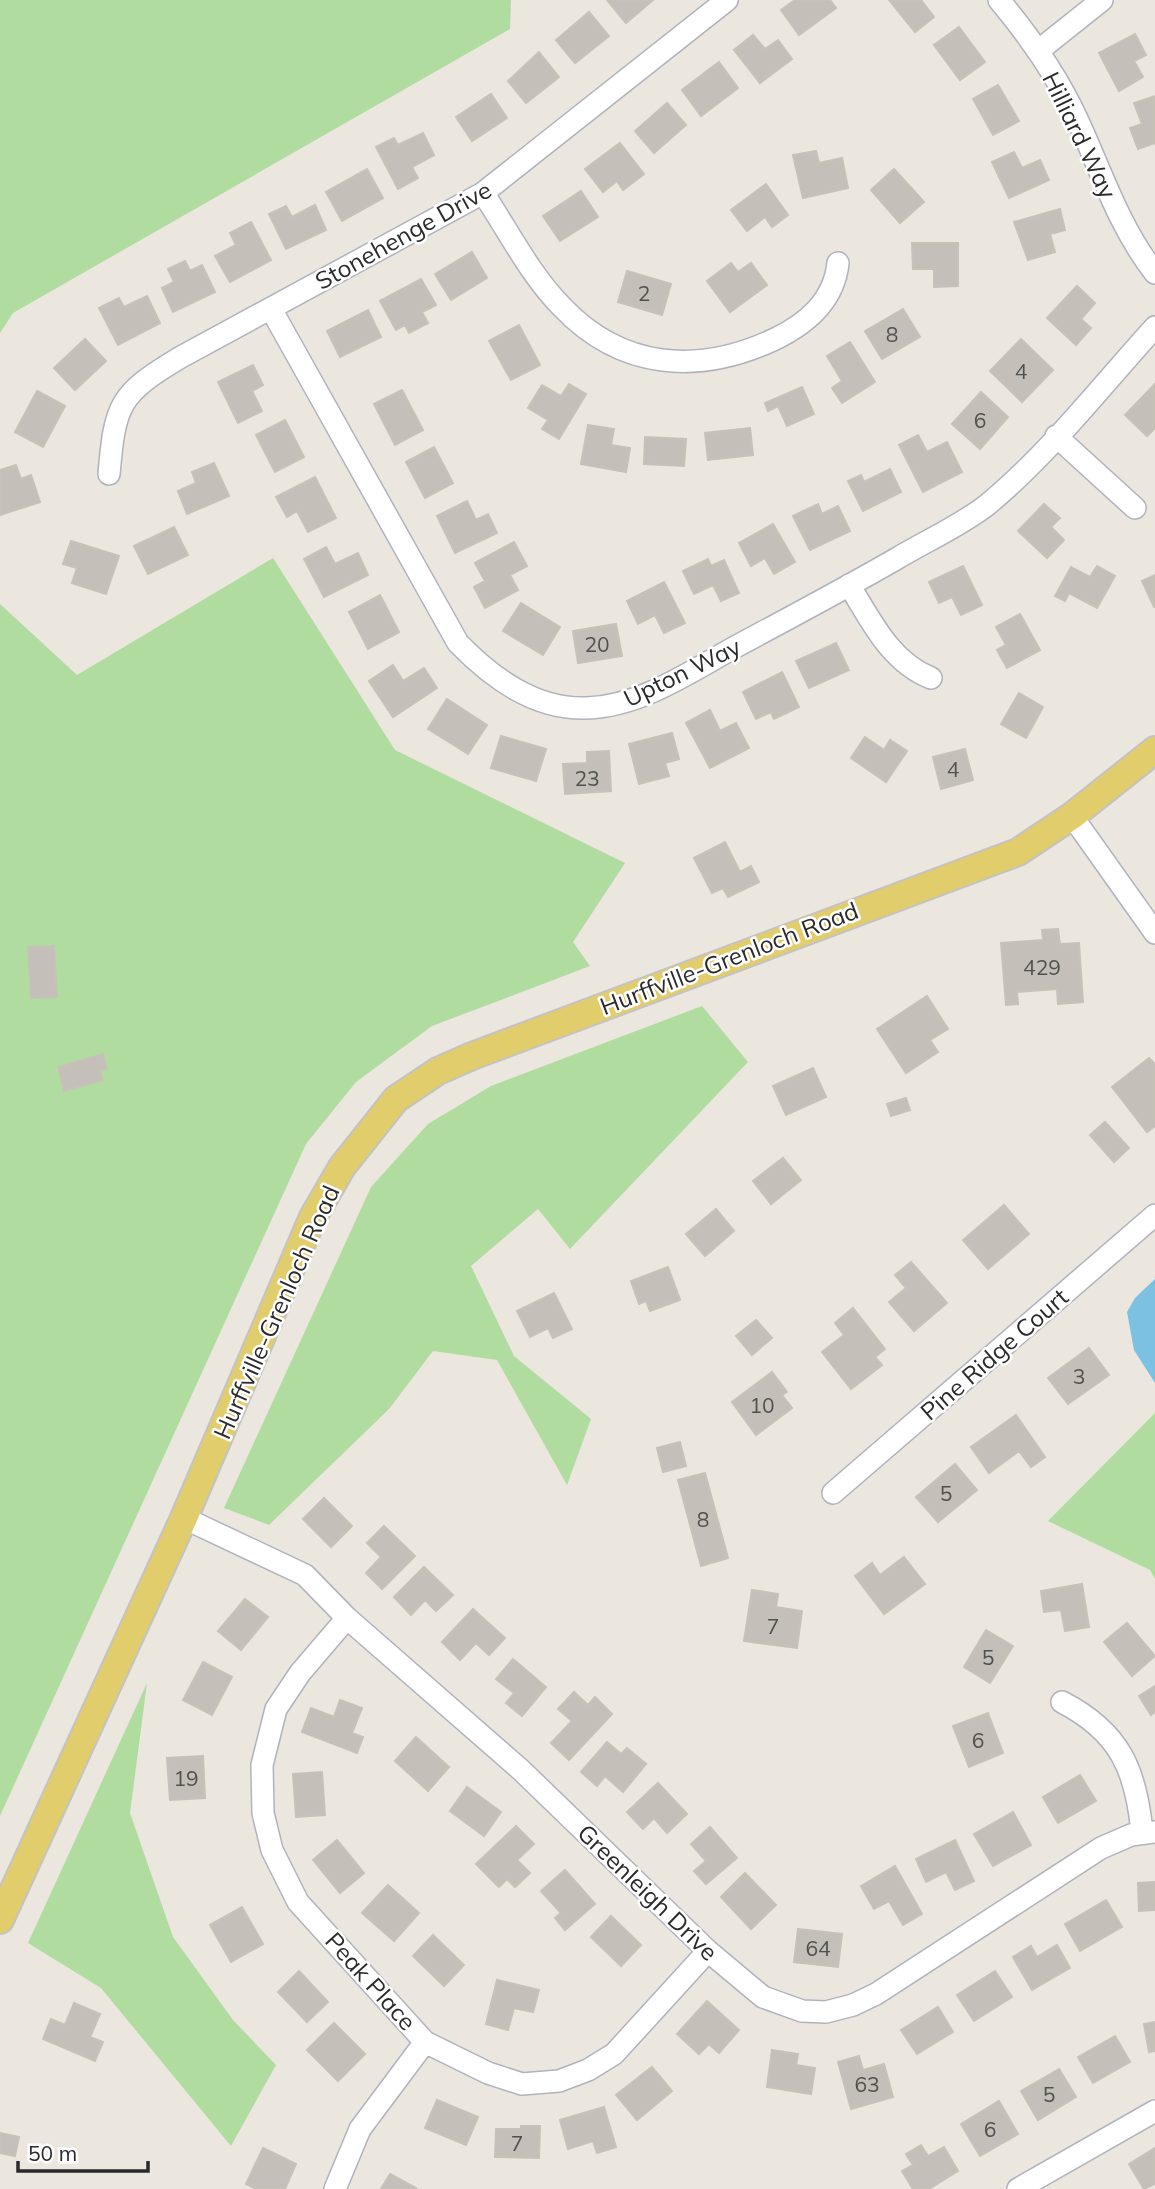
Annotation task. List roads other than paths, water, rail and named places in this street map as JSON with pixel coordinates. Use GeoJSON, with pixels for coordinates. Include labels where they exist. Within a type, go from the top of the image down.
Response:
{"type":"FeatureCollection","features":[{"type":"Feature","properties":{"kind":"main road","name":"Hurffville-Grenloch Road"},"geometry":{"type":"LineString","coordinates":[[0,1920],[184,1518],[313,1217],[342,1167],[396,1099],[438,1071],[472,1056],[803,930],[1018,852],[1072,816],[1155,751]]}},
{"type":"Feature","properties":{"kind":"street","name":"Stonehenge Drive"},"geometry":{"type":"LineString","coordinates":[[109,474],[113,422],[134,390],[181,357],[483,192],[727,0]]}},
{"type":"Feature","properties":{"kind":"street","name":"Hilliard Way"},"geometry":{"type":"LineString","coordinates":[[999,0],[1038,51],[1071,105],[1129,238],[1155,273]]}},
{"type":"Feature","properties":{"kind":"street"},"geometry":{"type":"LineString","coordinates":[[1038,51],[1102,0]]}},
{"type":"Feature","properties":{"kind":"street"},"geometry":{"type":"LineString","coordinates":[[483,192],[549,293],[563,309],[597,337],[637,356],[662,361],[718,360],[748,351],[779,337],[821,307],[836,280],[838,263]]}},
{"type":"Feature","properties":{"kind":"street","name":"Upton Way"},"geometry":{"type":"LineString","coordinates":[[271,309],[458,643],[496,678],[519,690],[562,706],[584,708],[622,703],[661,687],[849,585],[985,506],[1056,436],[1155,327]]}},
{"type":"Feature","properties":{"kind":"street"},"geometry":{"type":"LineString","coordinates":[[1056,436],[1135,508]]}},
{"type":"Feature","properties":{"kind":"street"},"geometry":{"type":"LineString","coordinates":[[849,585],[888,647],[915,672],[930,678]]}},
{"type":"Feature","properties":{"kind":"street"},"geometry":{"type":"LineString","coordinates":[[1072,816],[1155,933]]}},
{"type":"Feature","properties":{"kind":"street","name":"Pine Ridge Court"},"geometry":{"type":"LineString","coordinates":[[833,1493],[1155,1215]]}},
{"type":"Feature","properties":{"kind":"street","name":"Greenleigh Drive"},"geometry":{"type":"LineString","coordinates":[[184,1518],[305,1575],[347,1618],[521,1770],[708,1951],[763,1997],[782,2006],[826,2012],[853,2005],[876,1994],[1101,1848],[1149,1832]]}},
{"type":"Feature","properties":{"kind":"street","name":"Peak Place"},"geometry":{"type":"LineString","coordinates":[[347,1618],[300,1673],[276,1709],[262,1765],[263,1813],[272,1850],[298,1902],[425,2042],[488,2073],[522,2084],[559,2081],[588,2070],[614,2054],[708,1951]]}},
{"type":"Feature","properties":{"kind":"street"},"geometry":{"type":"LineString","coordinates":[[1062,1702],[1089,1716],[1122,1753],[1133,1778],[1149,1832]]}},
{"type":"Feature","properties":{"kind":"street"},"geometry":{"type":"LineString","coordinates":[[335,2189],[360,2129],[425,2042]]}},
{"type":"Feature","properties":{"kind":"street"},"geometry":{"type":"LineString","coordinates":[[1018,2189],[1155,2111]]}},
{"type":"Feature","properties":{"kind":"water"},"geometry":{"type":"Polygon","coordinates":[[[1155,1279],[1155,1383],[1134,1350],[1127,1312],[1135,1298],[1155,1279]]]}}]}
